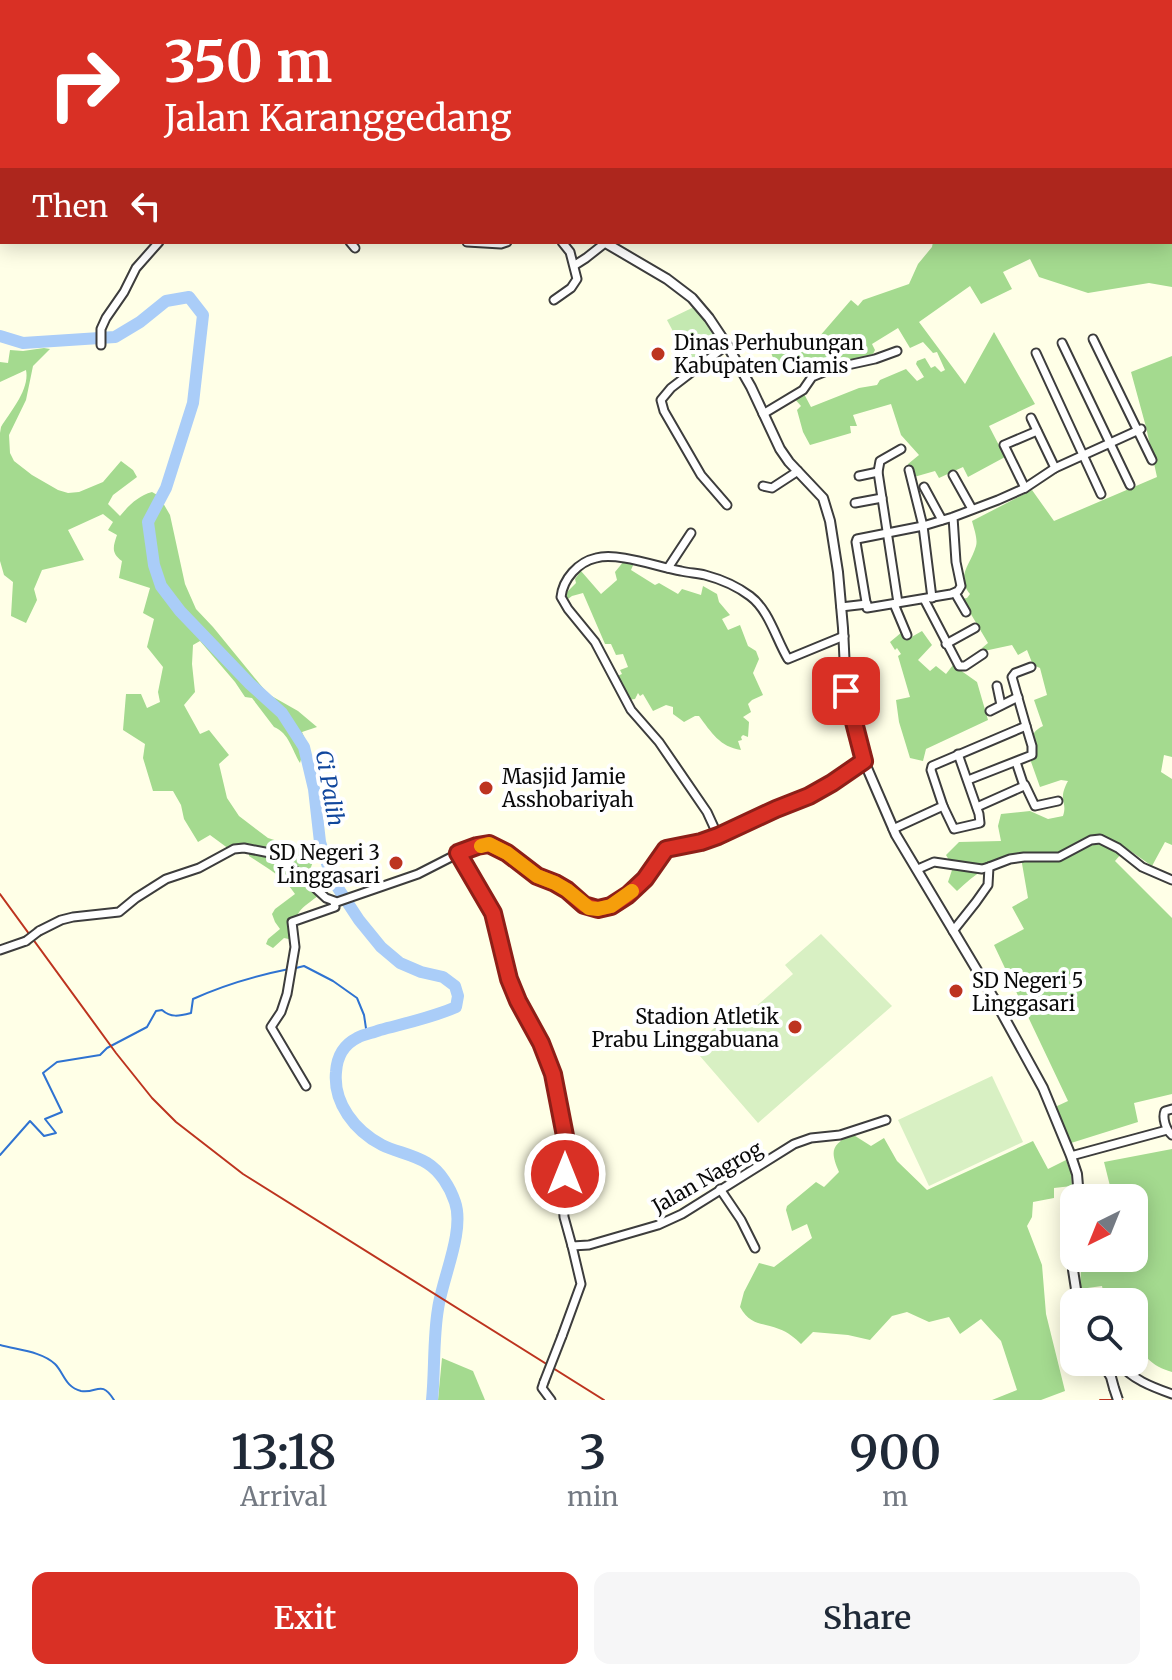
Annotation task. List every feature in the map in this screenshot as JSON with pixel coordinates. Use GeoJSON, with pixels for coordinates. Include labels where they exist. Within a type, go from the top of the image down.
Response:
{"type":"FeatureCollection","features":[{"type":"Feature","properties":{"kind":"street"},"geometry":{"type":"LineString","coordinates":[[101,345],[101,329],[136,268],[157,244]]}},
{"type":"Feature","properties":{"kind":"street"},"geometry":{"type":"LineString","coordinates":[[554,300],[571,288],[577,277],[570,252],[564,244]]}},
{"type":"Feature","properties":{"kind":"street"},"geometry":{"type":"LineString","coordinates":[[575,265],[602,244]]}},
{"type":"Feature","properties":{"kind":"street"},"geometry":{"type":"LineString","coordinates":[[607,244],[667,279],[692,298],[709,318],[747,379],[780,449],[818,492],[828,512],[838,572],[846,691],[864,761],[893,829],[1043,1088],[1071,1156],[1078,1184]]}},
{"type":"Feature","properties":{"kind":"street"},"geometry":{"type":"LineString","coordinates":[[1093,339],[1152,460]]}},
{"type":"Feature","properties":{"kind":"street"},"geometry":{"type":"LineString","coordinates":[[1062,343],[1130,485]]}},
{"type":"Feature","properties":{"kind":"street"},"geometry":{"type":"LineString","coordinates":[[727,345],[671,388],[661,400],[664,411],[699,472],[727,505]]}},
{"type":"Feature","properties":{"kind":"street"},"geometry":{"type":"LineString","coordinates":[[763,414],[803,390],[812,377],[897,351]]}},
{"type":"Feature","properties":{"kind":"street"},"geometry":{"type":"LineString","coordinates":[[1036,353],[1101,494]]}},
{"type":"Feature","properties":{"kind":"street"},"geometry":{"type":"LineString","coordinates":[[1031,418],[1055,468]]}},
{"type":"Feature","properties":{"kind":"street"},"geometry":{"type":"LineString","coordinates":[[953,517],[961,586],[955,593],[867,608],[856,542],[860,538],[923,526],[998,500],[1025,488],[1055,468],[1139,430]]}},
{"type":"Feature","properties":{"kind":"street"},"geometry":{"type":"LineString","coordinates":[[1025,488],[1003,445],[1037,431]]}},
{"type":"Feature","properties":{"kind":"street"},"geometry":{"type":"LineString","coordinates":[[901,449],[880,461],[878,472],[896,604],[907,635]]}},
{"type":"Feature","properties":{"kind":"street"},"geometry":{"type":"LineString","coordinates":[[909,470],[923,526],[928,598],[946,644],[961,667],[983,654]]}},
{"type":"Feature","properties":{"kind":"street"},"geometry":{"type":"LineString","coordinates":[[763,486],[772,488],[798,471]]}},
{"type":"Feature","properties":{"kind":"street"},"geometry":{"type":"LineString","coordinates":[[859,476],[878,472]]}},
{"type":"Feature","properties":{"kind":"street"},"geometry":{"type":"LineString","coordinates":[[953,475],[972,509]]}},
{"type":"Feature","properties":{"kind":"street"},"geometry":{"type":"LineString","coordinates":[[924,487],[942,520]]}},
{"type":"Feature","properties":{"kind":"street"},"geometry":{"type":"LineString","coordinates":[[855,503],[882,498]]}},
{"type":"Feature","properties":{"kind":"street"},"geometry":{"type":"LineString","coordinates":[[668,568],[691,533]]}},
{"type":"Feature","properties":{"kind":"street"},"geometry":{"type":"LineString","coordinates":[[718,836],[707,812],[659,742],[631,710],[595,642],[568,609],[561,597],[565,584],[574,571],[593,558],[631,560],[706,576],[751,597],[768,619],[788,659],[844,636]]}},
{"type":"Feature","properties":{"kind":"street"},"geometry":{"type":"LineString","coordinates":[[955,593],[966,612]]}},
{"type":"Feature","properties":{"kind":"street"},"geometry":{"type":"LineString","coordinates":[[841,607],[867,604]]}},
{"type":"Feature","properties":{"kind":"street"},"geometry":{"type":"LineString","coordinates":[[946,644],[975,628]]}},
{"type":"Feature","properties":{"kind":"street"},"geometry":{"type":"LineString","coordinates":[[968,780],[1033,753],[1012,675],[1031,667]]}},
{"type":"Feature","properties":{"kind":"street"},"geometry":{"type":"LineString","coordinates":[[997,686],[1001,705]]}},
{"type":"Feature","properties":{"kind":"street"},"geometry":{"type":"LineString","coordinates":[[990,711],[1018,697]]}},
{"type":"Feature","properties":{"kind":"street"},"geometry":{"type":"LineString","coordinates":[[958,754],[980,823],[954,829],[931,767],[958,754],[1026,726]]}},
{"type":"Feature","properties":{"kind":"street"},"geometry":{"type":"LineString","coordinates":[[0,950],[26,941],[61,920],[119,912],[166,879],[199,868],[234,849],[244,848],[270,853],[335,902],[418,874],[458,853],[489,844],[507,853],[537,876],[567,890],[584,905],[598,909],[611,906],[628,895],[645,879],[666,849],[718,836],[809,796],[864,761]]}},
{"type":"Feature","properties":{"kind":"street"},"geometry":{"type":"LineString","coordinates":[[1016,762],[1035,806],[1058,801]]}},
{"type":"Feature","properties":{"kind":"street"},"geometry":{"type":"LineString","coordinates":[[977,807],[1025,785]]}},
{"type":"Feature","properties":{"kind":"street"},"geometry":{"type":"LineString","coordinates":[[893,829],[943,806]]}},
{"type":"Feature","properties":{"kind":"street"},"geometry":{"type":"LineString","coordinates":[[918,869],[934,862],[982,869],[1010,859],[1059,857],[1091,840],[1100,839],[1118,848],[1142,867],[1172,880]]}},
{"type":"Feature","properties":{"kind":"street"},"geometry":{"type":"LineString","coordinates":[[458,853],[493,913],[509,979],[553,1074],[566,1141],[564,1217],[581,1284],[542,1388],[551,1400]]}},
{"type":"Feature","properties":{"kind":"street"},"geometry":{"type":"LineString","coordinates":[[953,931],[988,885],[989,867]]}},
{"type":"Feature","properties":{"kind":"street"},"geometry":{"type":"LineString","coordinates":[[306,1086],[271,1028],[285,1003],[295,947],[292,924],[335,907],[335,902]]}},
{"type":"Feature","properties":{"kind":"street"},"geometry":{"type":"LineString","coordinates":[[1071,1156],[1170,1132],[1164,1113],[1172,1109]]}},
{"type":"Feature","properties":{"kind":"street","name":"Jalan Nagrog"},"geometry":{"type":"LineString","coordinates":[[572,1246],[589,1245],[658,1225],[682,1214],[794,1144],[811,1138],[840,1135],[886,1120]]}},
{"type":"Feature","properties":{"kind":"street"},"geometry":{"type":"LineString","coordinates":[[720,1189],[755,1248]]}},
{"type":"Feature","properties":{"kind":"street"},"geometry":{"type":"LineString","coordinates":[[1110,1376],[1118,1400]]}},
{"type":"Feature","properties":{"kind":"street"},"geometry":{"type":"LineString","coordinates":[[1132,1376],[1172,1394]]}},
{"type":"Feature","properties":{"kind":"green space"},"geometry":{"type":"Polygon","coordinates":[[[933,244],[1172,244],[1172,287],[1149,283],[1088,293],[1039,277],[1030,259],[1003,272],[1012,289],[981,304],[970,286],[919,322],[965,384],[994,332],[1035,404],[989,426],[1005,457],[968,477],[963,467],[939,478],[935,471],[914,477],[908,464],[919,455],[901,435],[891,404],[853,415],[857,426],[850,426],[851,433],[810,445],[797,410],[801,406],[794,398],[803,392],[811,407],[859,388],[877,385],[880,380],[906,369],[917,381],[924,377],[917,361],[925,358],[931,368],[935,366],[941,372],[945,370],[937,352],[933,353],[923,342],[910,348],[898,328],[872,344],[873,354],[812,376],[804,362],[775,363],[770,350],[819,337],[851,300],[858,306],[863,300],[909,284],[918,264],[933,244]]]}},
{"type":"Feature","properties":{"kind":"green space"},"geometry":{"type":"Polygon","coordinates":[[[694,307],[699,309],[724,344],[693,369],[667,320],[694,307]]]}},
{"type":"Feature","properties":{"kind":"green space"},"geometry":{"type":"Polygon","coordinates":[[[50,349],[33,366],[26,400],[9,435],[10,453],[14,461],[32,475],[68,493],[103,482],[121,461],[133,470],[137,477],[113,495],[108,504],[120,516],[142,496],[152,492],[159,496],[170,515],[185,584],[196,609],[268,694],[298,711],[317,727],[302,732],[306,741],[300,763],[287,738],[274,727],[252,698],[245,697],[200,641],[193,645],[195,692],[184,705],[200,734],[209,730],[229,755],[219,764],[227,798],[239,816],[268,838],[316,853],[310,870],[318,887],[318,896],[298,914],[293,940],[284,938],[273,948],[266,944],[280,929],[272,914],[295,894],[291,888],[249,856],[249,846],[229,849],[210,835],[198,842],[184,819],[173,791],[153,791],[143,758],[145,744],[123,730],[126,694],[141,694],[147,708],[160,702],[158,692],[163,667],[147,647],[154,619],[143,613],[150,588],[119,578],[122,561],[114,550],[117,535],[108,530],[113,522],[103,514],[68,530],[84,560],[42,570],[34,589],[37,600],[26,623],[11,616],[13,582],[4,575],[0,561],[0,433],[25,385],[26,370],[0,382],[0,362],[8,363],[10,350],[50,349]]]}},
{"type":"Feature","properties":{"kind":"green space"},"geometry":{"type":"Polygon","coordinates":[[[1172,356],[1172,757],[1164,755],[1161,772],[1172,779],[1172,845],[1165,842],[1152,866],[1126,848],[1115,861],[1172,918],[1172,1094],[1134,1103],[1138,1122],[1071,1143],[1055,1107],[1068,1101],[994,945],[1024,929],[1012,907],[1028,898],[1020,852],[986,868],[957,891],[948,882],[953,867],[946,855],[959,842],[1001,841],[998,826],[1001,814],[1030,811],[1048,819],[1063,816],[1063,793],[1068,781],[1061,780],[1040,787],[1030,759],[1035,757],[1033,735],[1043,726],[1034,700],[1047,695],[1040,668],[1033,665],[1027,650],[1018,655],[1012,645],[984,651],[982,648],[988,643],[962,599],[970,594],[964,576],[976,543],[972,521],[1032,490],[1054,521],[1157,477],[1131,372],[1172,356]]]}},
{"type":"Feature","properties":{"kind":"green space"},"geometry":{"type":"Polygon","coordinates":[[[624,561],[634,563],[631,570],[655,585],[659,583],[678,594],[682,589],[701,595],[703,586],[717,594],[719,602],[730,615],[722,619],[728,630],[740,625],[748,646],[756,651],[759,659],[753,673],[763,695],[748,704],[751,712],[743,717],[749,722],[748,737],[743,735],[742,740],[738,741],[741,750],[722,742],[699,716],[684,722],[673,714],[673,707],[666,705],[653,711],[643,694],[640,696],[638,693],[635,699],[627,700],[615,677],[622,674],[620,670],[628,667],[623,654],[616,655],[611,644],[605,644],[583,593],[565,601],[563,596],[576,583],[575,579],[581,571],[601,594],[617,580],[615,572],[624,561]]]}},
{"type":"Feature","properties":{"kind":"green space"},"geometry":{"type":"Polygon","coordinates":[[[922,631],[932,645],[918,660],[930,671],[936,666],[946,674],[953,665],[977,682],[988,720],[926,749],[923,761],[910,758],[899,722],[896,700],[910,697],[898,656],[901,654],[890,642],[902,632],[908,639],[922,631]]]}},
{"type":"Feature","properties":{"kind":"green space"},"geometry":{"type":"Polygon","coordinates":[[[821,934],[892,1006],[758,1123],[693,1048],[728,1015],[736,1024],[793,974],[785,965],[821,934]]]}},
{"type":"Feature","properties":{"kind":"green space"},"geometry":{"type":"Polygon","coordinates":[[[992,1076],[1023,1142],[929,1186],[898,1120],[992,1076]]]}},
{"type":"Feature","properties":{"kind":"green space"},"geometry":{"type":"Polygon","coordinates":[[[852,1134],[871,1146],[884,1138],[897,1161],[927,1190],[1033,1141],[1048,1169],[1066,1160],[1072,1184],[1060,1184],[1060,1187],[1054,1188],[1054,1198],[1033,1202],[1032,1217],[1027,1226],[1042,1265],[1046,1314],[1065,1391],[1041,1400],[992,1400],[1017,1390],[1001,1341],[981,1319],[960,1334],[949,1317],[929,1322],[907,1312],[892,1316],[870,1340],[813,1332],[801,1344],[785,1332],[757,1322],[744,1313],[740,1307],[744,1292],[759,1263],[774,1267],[812,1238],[807,1224],[792,1231],[787,1206],[816,1182],[824,1187],[839,1172],[834,1149],[852,1134]]]}},
{"type":"Feature","properties":{"kind":"green space"},"geometry":{"type":"Polygon","coordinates":[[[1172,1149],[1172,1372],[1148,1359],[1148,1288],[1080,1288],[1081,1272],[1148,1272],[1148,1184],[1110,1184],[1104,1162],[1172,1149]]]}},
{"type":"Feature","properties":{"kind":"green space"},"geometry":{"type":"Polygon","coordinates":[[[442,1358],[473,1371],[485,1400],[438,1400],[442,1358]]]}},
{"type":"Feature","properties":{"kind":"waterway","name":"Ci Palih"},"geometry":{"type":"LineString","coordinates":[[0,336],[23,343],[115,337],[166,301],[189,297],[203,315],[193,403],[166,488],[148,522],[154,565],[161,586],[180,611],[282,713],[304,747],[314,789],[320,842],[332,879],[359,920],[381,947],[400,963],[443,977],[455,986],[458,996],[456,1007],[352,1041],[342,1052],[336,1072],[338,1095],[355,1124],[382,1145],[432,1166],[444,1180],[455,1202],[457,1227],[438,1309],[432,1400]]}},
{"type":"Feature","properties":{"kind":"waterway"},"geometry":{"type":"LineString","coordinates":[[296,968],[304,966],[357,998],[367,1035]]}},
{"type":"Feature","properties":{"kind":"waterway"},"geometry":{"type":"LineString","coordinates":[[0,1155],[30,1121],[44,1136],[56,1133],[45,1119],[62,1112],[43,1073],[57,1062],[100,1055],[107,1048],[147,1027],[156,1011],[162,1010],[175,1016],[191,1013],[193,999],[240,981],[289,969]]}},
{"type":"Feature","properties":{"kind":"waterway"},"geometry":{"type":"LineString","coordinates":[[0,1345],[43,1356],[55,1364],[76,1389],[106,1390],[114,1400]]}},
{"type":"Feature","properties":{"kind":"railway"},"geometry":{"type":"LineString","coordinates":[[0,894],[116,1053],[176,1122],[243,1174],[604,1400]]}},
{"type":"Feature","properties":{"kind":"railway"},"geometry":{"type":"LineString","coordinates":[[1100,1400],[1122,1400]]}},
{"type":"Feature","properties":{"kind":"slow traffic"},"geometry":{"type":"LineString","coordinates":[[481,846],[489,844],[507,853],[537,876],[567,890],[589,908],[611,906],[632,891]]}},
{"type":"Feature","properties":{"kind":"place","name":"Dinas Perhubungan Kabupaten Ciamis"},"geometry":{"type":"Point","coordinates":[658,354]}},
{"type":"Feature","properties":{"kind":"place","name":"Masjid Jamie Asshobariyah"},"geometry":{"type":"Point","coordinates":[486,788]}},
{"type":"Feature","properties":{"kind":"place","name":"SD Negeri 3 Linggasari"},"geometry":{"type":"Point","coordinates":[396,863]}},
{"type":"Feature","properties":{"kind":"place","name":"SD Negeri 5 Linggasari"},"geometry":{"type":"Point","coordinates":[956,991]}},
{"type":"Feature","properties":{"kind":"place","name":"Stadion Atletik Prabu Linggabuana"},"geometry":{"type":"Point","coordinates":[795,1027]}},
{"type":"Feature","properties":{"kind":"route"},"geometry":{"type":"LineString","coordinates":[[565,1174],[566,1141],[553,1074],[509,979],[493,913],[458,853],[489,844],[507,853],[537,876],[567,890],[589,908],[611,906],[645,879],[666,849],[718,836],[809,796],[864,761],[846,691]]}}]}
